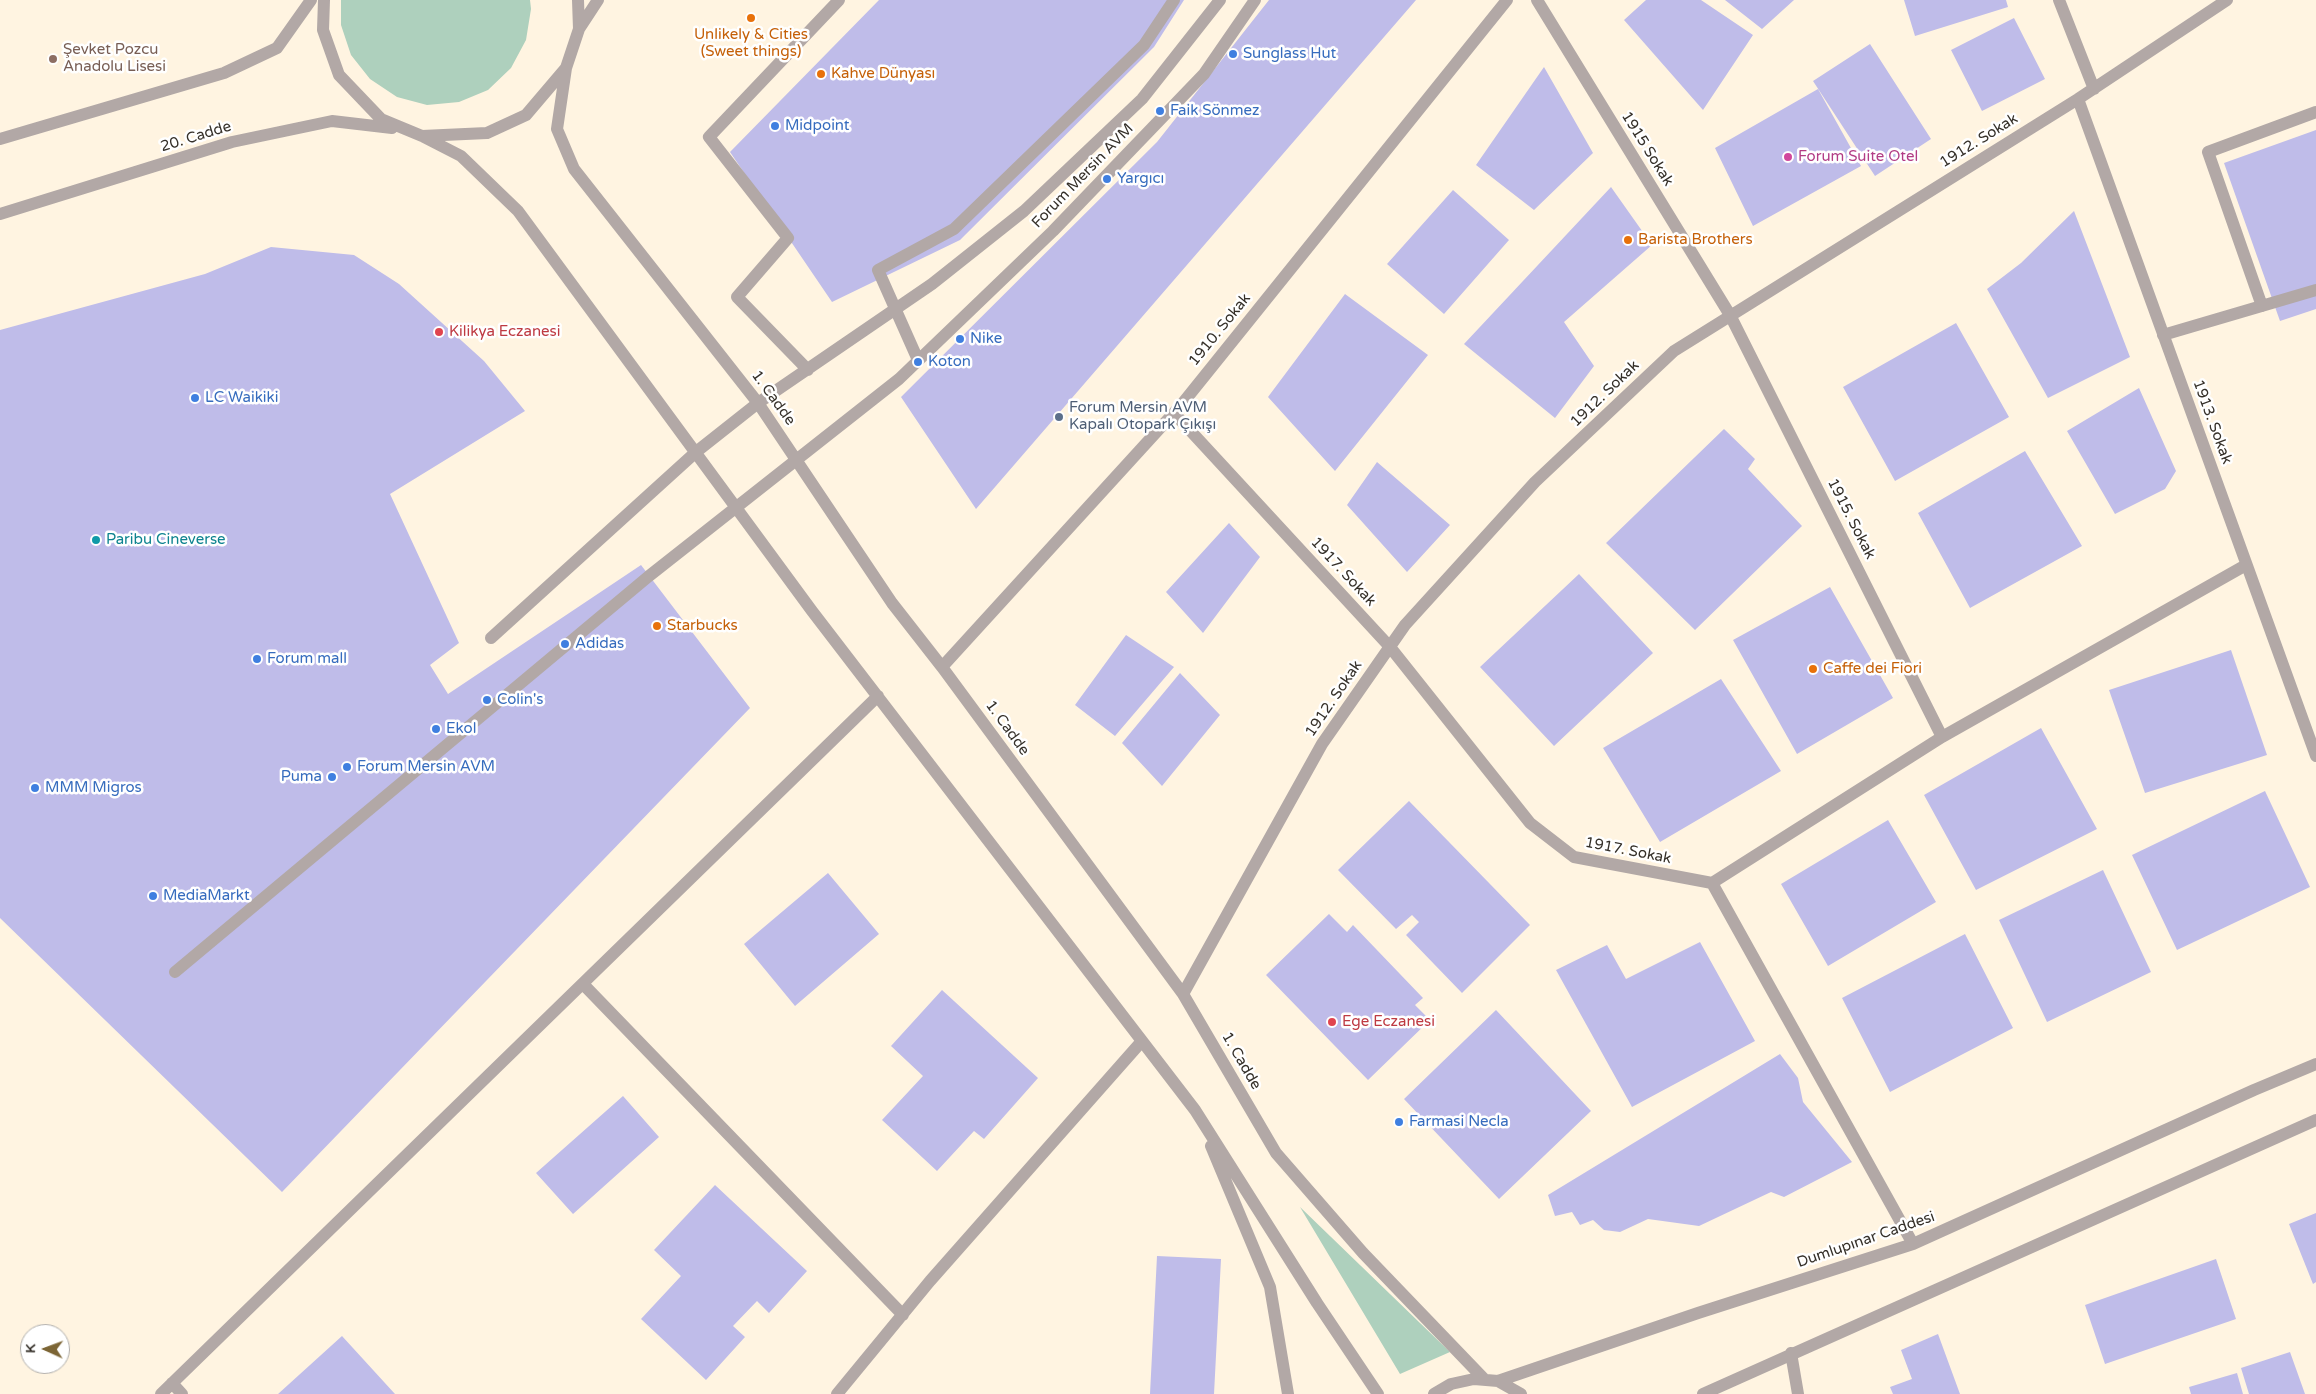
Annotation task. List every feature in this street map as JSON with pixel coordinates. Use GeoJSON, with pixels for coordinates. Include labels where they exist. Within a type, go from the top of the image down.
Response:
{"type":"FeatureCollection","features":[{"type":"Feature","properties":{"kind":"street"},"geometry":{"type":"LineString","coordinates":[[0,140],[224,73],[277,48],[311,0]]}},
{"type":"Feature","properties":{"kind":"street"},"geometry":{"type":"LineString","coordinates":[[324,0],[322,30],[339,75],[381,119],[422,136],[461,156],[518,211],[878,696],[1195,1110],[1317,1303],[1378,1394]]}},
{"type":"Feature","properties":{"kind":"street"},"geometry":{"type":"LineString","coordinates":[[578,0],[579,29]]}},
{"type":"Feature","properties":{"kind":"street"},"geometry":{"type":"LineString","coordinates":[[422,136],[487,134],[526,115],[566,68],[579,29],[598,0]]}},
{"type":"Feature","properties":{"kind":"street"},"geometry":{"type":"LineString","coordinates":[[808,370],[737,297],[788,238],[710,137],[839,0]]}},
{"type":"Feature","properties":{"kind":"street"},"geometry":{"type":"LineString","coordinates":[[918,360],[878,270],[954,229],[1144,45],[1174,0]]}},
{"type":"Feature","properties":{"kind":"street","name":"Forum Mersin AVM"},"geometry":{"type":"LineString","coordinates":[[491,638],[696,452],[758,403],[932,284],[1024,211],[1142,99],[1220,0]]}},
{"type":"Feature","properties":{"kind":"street","name":"Forum Mersin AVM"},"geometry":{"type":"LineString","coordinates":[[175,972],[649,576],[899,379],[1053,231],[1204,74],[1255,0]]}},
{"type":"Feature","properties":{"kind":"street","name":"1910. Sokak"},"geometry":{"type":"LineString","coordinates":[[942,667],[1174,413],[1507,0]]}},
{"type":"Feature","properties":{"kind":"street","name":"1915 Sokak"},"geometry":{"type":"LineString","coordinates":[[1537,0],[1730,315]]}},
{"type":"Feature","properties":{"kind":"street"},"geometry":{"type":"LineString","coordinates":[[2059,0],[2094,88]]}},
{"type":"Feature","properties":{"kind":"street","name":"1912. Sokak"},"geometry":{"type":"LineString","coordinates":[[1183,994],[1322,744],[1405,625],[1536,482],[1674,351],[2078,99],[2227,0]]}},
{"type":"Feature","properties":{"kind":"street","name":"1. Cadde"},"geometry":{"type":"LineString","coordinates":[[566,68],[557,129],[574,169],[758,403],[892,603],[942,667],[1183,994],[1276,1153],[1363,1253],[1492,1381],[1521,1394]]}},
{"type":"Feature","properties":{"kind":"street","name":"1913. Sokak"},"geometry":{"type":"LineString","coordinates":[[2078,99],[2246,565],[2313,739],[2316,756]]}},
{"type":"Feature","properties":{"kind":"street"},"geometry":{"type":"LineString","coordinates":[[2262,306],[2208,152],[2316,112]]}},
{"type":"Feature","properties":{"kind":"street","name":"20. Cadde"},"geometry":{"type":"LineString","coordinates":[[0,214],[232,142],[332,122],[406,129]]}},
{"type":"Feature","properties":{"kind":"street"},"geometry":{"type":"LineString","coordinates":[[2163,335],[2316,290]]}},
{"type":"Feature","properties":{"kind":"street","name":"1915. Sokak"},"geometry":{"type":"LineString","coordinates":[[1730,315],[1942,737]]}},
{"type":"Feature","properties":{"kind":"street","name":"1917. Sokak"},"geometry":{"type":"LineString","coordinates":[[1174,413],[1390,647],[1530,823],[1574,857],[1712,883]]}},
{"type":"Feature","properties":{"kind":"street"},"geometry":{"type":"LineString","coordinates":[[1913,1244],[1712,883],[1942,737],[2246,565]]}},
{"type":"Feature","properties":{"kind":"street"},"geometry":{"type":"LineString","coordinates":[[161,1394],[878,696]]}},
{"type":"Feature","properties":{"kind":"street"},"geometry":{"type":"LineString","coordinates":[[583,984],[903,1315]]}},
{"type":"Feature","properties":{"kind":"street"},"geometry":{"type":"LineString","coordinates":[[837,1394],[903,1315],[1142,1041]]}},
{"type":"Feature","properties":{"kind":"street","name":"Dumlupınar Caddesi"},"geometry":{"type":"LineString","coordinates":[[1434,1394],[1451,1384],[1474,1379],[1492,1381],[1913,1244],[2245,1094],[2316,1064]]}},
{"type":"Feature","properties":{"kind":"street"},"geometry":{"type":"LineString","coordinates":[[1195,1110],[1270,1287],[1288,1394]]}},
{"type":"Feature","properties":{"kind":"street"},"geometry":{"type":"LineString","coordinates":[[1703,1394],[2316,1120]]}},
{"type":"Feature","properties":{"kind":"street"},"geometry":{"type":"LineString","coordinates":[[1792,1353],[1798,1394]]}},
{"type":"Feature","properties":{"kind":"street"},"geometry":{"type":"LineString","coordinates":[[172,1383],[182,1394]]}},
{"type":"Feature","properties":{"kind":"green space"},"geometry":{"type":"Polygon","coordinates":[[[341,0],[530,0],[531,9],[526,40],[511,68],[488,90],[459,102],[427,105],[397,97],[370,79],[351,55],[341,25],[341,0]]]}},
{"type":"Feature","properties":{"kind":"green space"},"geometry":{"type":"Polygon","coordinates":[[[1300,1207],[1450,1352],[1400,1374],[1300,1207]]]}},
{"type":"Feature","properties":{"kind":"building"},"geometry":{"type":"Polygon","coordinates":[[[879,0],[1184,0],[1154,47],[960,240],[832,302],[730,152],[879,0]]]}},
{"type":"Feature","properties":{"kind":"building"},"geometry":{"type":"Polygon","coordinates":[[[1269,0],[1416,0],[976,509],[901,397],[1157,142],[1269,0]]]}},
{"type":"Feature","properties":{"kind":"building"},"geometry":{"type":"Polygon","coordinates":[[[1646,0],[1701,0],[1753,35],[1703,110],[1624,20],[1646,0]]]}},
{"type":"Feature","properties":{"kind":"building"},"geometry":{"type":"Polygon","coordinates":[[[1725,0],[1794,0],[1762,29],[1725,0]]]}},
{"type":"Feature","properties":{"kind":"building"},"geometry":{"type":"Polygon","coordinates":[[[1904,0],[2006,0],[2008,7],[1915,36],[1904,0]]]}},
{"type":"Feature","properties":{"kind":"building"},"geometry":{"type":"Polygon","coordinates":[[[2014,18],[2045,79],[1982,111],[1951,50],[2014,18]]]}},
{"type":"Feature","properties":{"kind":"building"},"geometry":{"type":"Polygon","coordinates":[[[1870,44],[1931,139],[1875,176],[1813,81],[1870,44]]]}},
{"type":"Feature","properties":{"kind":"building"},"geometry":{"type":"Polygon","coordinates":[[[1544,67],[1593,153],[1534,210],[1476,165],[1544,67]]]}},
{"type":"Feature","properties":{"kind":"building","name":"Forum Suite Otel"},"geometry":{"type":"Polygon","coordinates":[[[1818,89],[1861,166],[1753,226],[1715,148],[1818,89]]]}},
{"type":"Feature","properties":{"kind":"building"},"geometry":{"type":"Polygon","coordinates":[[[2316,130],[2316,309],[2280,321],[2224,163],[2316,130]]]}},
{"type":"Feature","properties":{"kind":"building"},"geometry":{"type":"Polygon","coordinates":[[[1611,187],[1652,245],[1564,322],[1594,366],[1555,418],[1464,344],[1611,187]]]}},
{"type":"Feature","properties":{"kind":"building"},"geometry":{"type":"Polygon","coordinates":[[[1453,190],[1509,240],[1444,314],[1387,264],[1453,190]]]}},
{"type":"Feature","properties":{"kind":"building"},"geometry":{"type":"Polygon","coordinates":[[[2074,211],[2130,357],[2048,398],[1987,289],[2021,263],[2074,211]]]}},
{"type":"Feature","properties":{"kind":"building","name":"Forum Mersin AVM"},"geometry":{"type":"Polygon","coordinates":[[[271,247],[354,255],[399,284],[484,361],[525,411],[390,494],[459,643],[430,665],[448,694],[641,565],[750,708],[282,1192],[0,918],[0,330],[205,274],[271,247]]]}},
{"type":"Feature","properties":{"kind":"building"},"geometry":{"type":"Polygon","coordinates":[[[1345,294],[1428,355],[1335,471],[1268,397],[1345,294]]]}},
{"type":"Feature","properties":{"kind":"building"},"geometry":{"type":"Polygon","coordinates":[[[1956,323],[2009,417],[1895,481],[1843,387],[1956,323]]]}},
{"type":"Feature","properties":{"kind":"building"},"geometry":{"type":"Polygon","coordinates":[[[2139,388],[2176,471],[2165,489],[2115,514],[2067,431],[2139,388]]]}},
{"type":"Feature","properties":{"kind":"building"},"geometry":{"type":"Polygon","coordinates":[[[1724,429],[1755,459],[1748,469],[1802,526],[1695,630],[1606,543],[1724,429]]]}},
{"type":"Feature","properties":{"kind":"building"},"geometry":{"type":"Polygon","coordinates":[[[2025,451],[2082,546],[1970,608],[1918,513],[2025,451]]]}},
{"type":"Feature","properties":{"kind":"building"},"geometry":{"type":"Polygon","coordinates":[[[1377,462],[1450,525],[1407,572],[1347,505],[1377,462]]]}},
{"type":"Feature","properties":{"kind":"building"},"geometry":{"type":"Polygon","coordinates":[[[1229,523],[1260,557],[1203,633],[1166,592],[1229,523]]]}},
{"type":"Feature","properties":{"kind":"building"},"geometry":{"type":"Polygon","coordinates":[[[1579,574],[1653,653],[1554,746],[1480,667],[1579,574]]]}},
{"type":"Feature","properties":{"kind":"building","name":"Caffe dei Fiori"},"geometry":{"type":"Polygon","coordinates":[[[1830,587],[1893,698],[1797,754],[1733,640],[1830,587]]]}},
{"type":"Feature","properties":{"kind":"building"},"geometry":{"type":"Polygon","coordinates":[[[1126,635],[1174,667],[1115,736],[1075,705],[1126,635]]]}},
{"type":"Feature","properties":{"kind":"building"},"geometry":{"type":"Polygon","coordinates":[[[2231,650],[2267,755],[2145,793],[2109,690],[2231,650]]]}},
{"type":"Feature","properties":{"kind":"building"},"geometry":{"type":"Polygon","coordinates":[[[1180,673],[1220,715],[1162,786],[1122,743],[1180,673]]]}},
{"type":"Feature","properties":{"kind":"building"},"geometry":{"type":"Polygon","coordinates":[[[1721,679],[1781,771],[1660,842],[1603,748],[1721,679]]]}},
{"type":"Feature","properties":{"kind":"building"},"geometry":{"type":"Polygon","coordinates":[[[2041,728],[2097,829],[1976,890],[1924,795],[2041,728]]]}},
{"type":"Feature","properties":{"kind":"building"},"geometry":{"type":"Polygon","coordinates":[[[2265,791],[2310,887],[2177,950],[2132,855],[2265,791]]]}},
{"type":"Feature","properties":{"kind":"building"},"geometry":{"type":"Polygon","coordinates":[[[1409,801],[1530,925],[1462,993],[1406,935],[1419,922],[1412,915],[1396,929],[1338,870],[1409,801]]]}},
{"type":"Feature","properties":{"kind":"building"},"geometry":{"type":"Polygon","coordinates":[[[1888,820],[1936,902],[1828,966],[1781,884],[1888,820]]]}},
{"type":"Feature","properties":{"kind":"building"},"geometry":{"type":"Polygon","coordinates":[[[2103,870],[2151,972],[2047,1022],[1999,920],[2103,870]]]}},
{"type":"Feature","properties":{"kind":"building"},"geometry":{"type":"Polygon","coordinates":[[[828,873],[879,934],[795,1006],[744,944],[828,873]]]}},
{"type":"Feature","properties":{"kind":"building"},"geometry":{"type":"Polygon","coordinates":[[[1329,914],[1347,932],[1353,925],[1423,998],[1415,1005],[1430,1020],[1368,1080],[1266,975],[1329,914]]]}},
{"type":"Feature","properties":{"kind":"building"},"geometry":{"type":"Polygon","coordinates":[[[1965,934],[2013,1028],[1890,1092],[1842,998],[1965,934]]]}},
{"type":"Feature","properties":{"kind":"building"},"geometry":{"type":"Polygon","coordinates":[[[1700,942],[1755,1041],[1632,1107],[1556,970],[1607,945],[1626,979],[1700,942]]]}},
{"type":"Feature","properties":{"kind":"building"},"geometry":{"type":"Polygon","coordinates":[[[942,990],[1038,1078],[984,1139],[974,1131],[937,1171],[882,1120],[923,1076],[891,1046],[942,990]]]}},
{"type":"Feature","properties":{"kind":"building"},"geometry":{"type":"Polygon","coordinates":[[[1496,1010],[1591,1111],[1499,1199],[1404,1099],[1496,1010]]]}},
{"type":"Feature","properties":{"kind":"building"},"geometry":{"type":"Polygon","coordinates":[[[1780,1054],[1798,1078],[1803,1102],[1852,1162],[1784,1197],[1771,1192],[1699,1226],[1648,1219],[1620,1232],[1604,1230],[1593,1220],[1580,1225],[1572,1212],[1555,1216],[1548,1195],[1780,1054]]]}},
{"type":"Feature","properties":{"kind":"building"},"geometry":{"type":"Polygon","coordinates":[[[623,1096],[659,1137],[573,1214],[536,1173],[623,1096]]]}},
{"type":"Feature","properties":{"kind":"building"},"geometry":{"type":"Polygon","coordinates":[[[715,1185],[807,1271],[769,1313],[757,1301],[733,1326],[745,1337],[706,1380],[641,1319],[681,1276],[654,1250],[715,1185]]]}},
{"type":"Feature","properties":{"kind":"building"},"geometry":{"type":"Polygon","coordinates":[[[2316,1213],[2316,1282],[2313,1284],[2289,1224],[2316,1213]]]}},
{"type":"Feature","properties":{"kind":"building"},"geometry":{"type":"Polygon","coordinates":[[[1157,1256],[1221,1259],[1214,1394],[1150,1394],[1157,1256]]]}},
{"type":"Feature","properties":{"kind":"building"},"geometry":{"type":"Polygon","coordinates":[[[2216,1259],[2236,1319],[2105,1364],[2085,1305],[2216,1259]]]}},
{"type":"Feature","properties":{"kind":"building"},"geometry":{"type":"Polygon","coordinates":[[[1938,1334],[1960,1394],[1893,1394],[1890,1387],[1912,1379],[1901,1350],[1938,1334]]]}},
{"type":"Feature","properties":{"kind":"building"},"geometry":{"type":"Polygon","coordinates":[[[342,1336],[395,1394],[278,1394],[342,1336]]]}},
{"type":"Feature","properties":{"kind":"building"},"geometry":{"type":"Polygon","coordinates":[[[2290,1352],[2305,1394],[2249,1394],[2241,1368],[2290,1352]]]}},
{"type":"Feature","properties":{"kind":"building"},"geometry":{"type":"Polygon","coordinates":[[[2237,1373],[2243,1394],[2191,1394],[2189,1387],[2237,1373]]]}},
{"type":"Feature","properties":{"kind":"place","name":"Unlikely & Cities (Sweet things)"},"geometry":{"type":"Point","coordinates":[751,18]}},
{"type":"Feature","properties":{"kind":"place","name":"Sunglass Hut"},"geometry":{"type":"Point","coordinates":[1233,54]}},
{"type":"Feature","properties":{"kind":"place","name":"Şevket Pozcu Anadolu Lisesi"},"geometry":{"type":"Point","coordinates":[53,59]}},
{"type":"Feature","properties":{"kind":"place","name":"Kahve Dünyası"},"geometry":{"type":"Point","coordinates":[821,74]}},
{"type":"Feature","properties":{"kind":"place","name":"Faik Sönmez"},"geometry":{"type":"Point","coordinates":[1160,111]}},
{"type":"Feature","properties":{"kind":"place","name":"Midpoint"},"geometry":{"type":"Point","coordinates":[775,126]}},
{"type":"Feature","properties":{"kind":"place","name":"Forum Suite Otel"},"geometry":{"type":"Point","coordinates":[1788,157]}},
{"type":"Feature","properties":{"kind":"place","name":"Yargıcı"},"geometry":{"type":"Point","coordinates":[1107,179]}},
{"type":"Feature","properties":{"kind":"place","name":"Barista Brothers"},"geometry":{"type":"Point","coordinates":[1628,240]}},
{"type":"Feature","properties":{"kind":"place","name":"Kilikya Eczanesi"},"geometry":{"type":"Point","coordinates":[439,332]}},
{"type":"Feature","properties":{"kind":"place","name":"Nike"},"geometry":{"type":"Point","coordinates":[960,339]}},
{"type":"Feature","properties":{"kind":"place","name":"Koton"},"geometry":{"type":"Point","coordinates":[918,362]}},
{"type":"Feature","properties":{"kind":"place","name":"LC Waikiki"},"geometry":{"type":"Point","coordinates":[195,398]}},
{"type":"Feature","properties":{"kind":"place","name":"Forum Mersin AVM Kapalı Otopark Çıkışı"},"geometry":{"type":"Point","coordinates":[1059,417]}},
{"type":"Feature","properties":{"kind":"place","name":"Paribu Cineverse"},"geometry":{"type":"Point","coordinates":[96,540]}},
{"type":"Feature","properties":{"kind":"place","name":"Starbucks"},"geometry":{"type":"Point","coordinates":[657,626]}},
{"type":"Feature","properties":{"kind":"place","name":"Adidas"},"geometry":{"type":"Point","coordinates":[565,644]}},
{"type":"Feature","properties":{"kind":"place","name":"Forum mall"},"geometry":{"type":"Point","coordinates":[257,659]}},
{"type":"Feature","properties":{"kind":"place","name":"Caffe dei Fiori"},"geometry":{"type":"Point","coordinates":[1813,669]}},
{"type":"Feature","properties":{"kind":"place","name":"Colin's"},"geometry":{"type":"Point","coordinates":[487,700]}},
{"type":"Feature","properties":{"kind":"place","name":"Ekol"},"geometry":{"type":"Point","coordinates":[436,729]}},
{"type":"Feature","properties":{"kind":"place","name":"Forum Mersin AVM"},"geometry":{"type":"Point","coordinates":[347,767]}},
{"type":"Feature","properties":{"kind":"place","name":"Puma"},"geometry":{"type":"Point","coordinates":[332,777]}},
{"type":"Feature","properties":{"kind":"place","name":"MMM Migros"},"geometry":{"type":"Point","coordinates":[35,788]}},
{"type":"Feature","properties":{"kind":"place","name":"MediaMarkt"},"geometry":{"type":"Point","coordinates":[153,896]}},
{"type":"Feature","properties":{"kind":"place","name":"Ege Eczanesi"},"geometry":{"type":"Point","coordinates":[1332,1022]}},
{"type":"Feature","properties":{"kind":"place","name":"Farmasi Necla"},"geometry":{"type":"Point","coordinates":[1399,1122]}}]}
